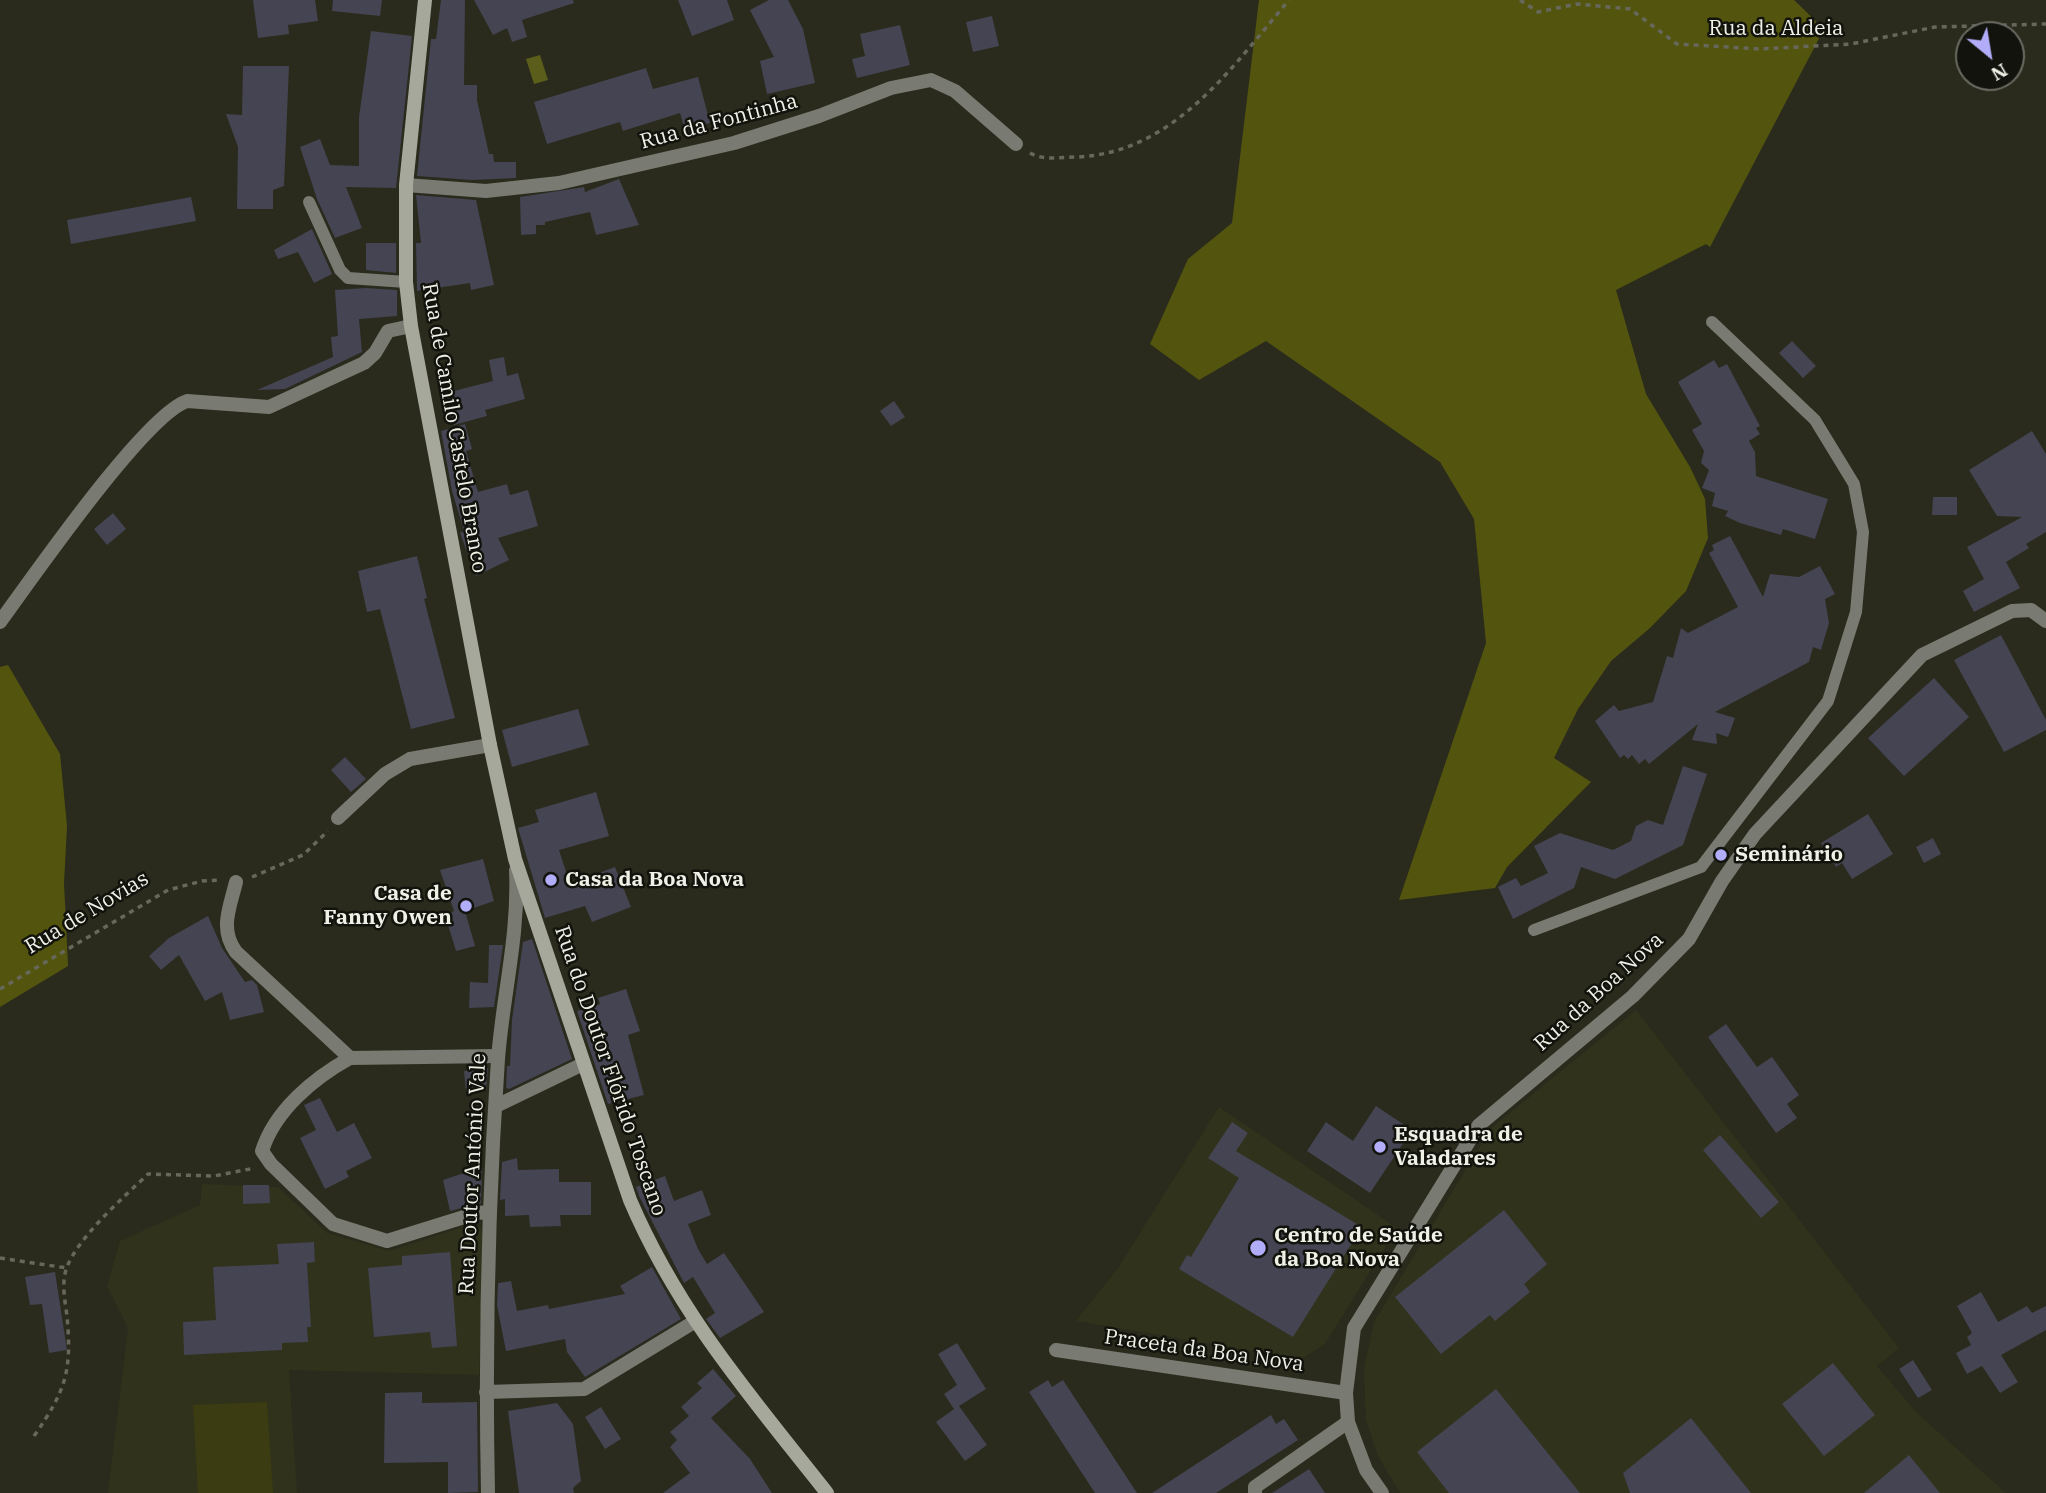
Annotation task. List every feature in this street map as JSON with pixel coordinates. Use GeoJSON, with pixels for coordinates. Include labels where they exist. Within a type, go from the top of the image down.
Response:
{"type":"FeatureCollection","features":[{"type":"Feature","properties":{"kind":"main road","name":"Rua de Camilo Castelo Branco"},"geometry":{"type":"LineString","coordinates":[[425,0],[406,185],[406,282],[411,326],[490,745],[515,859]]}},
{"type":"Feature","properties":{"kind":"main road","name":"Rua do Doutor Flórido Toscano"},"geometry":{"type":"LineString","coordinates":[[515,859],[583,1064],[640,1223],[694,1322],[827,1493]]}},
{"type":"Feature","properties":{"kind":"street","name":"Rua da Fontinha"},"geometry":{"type":"LineString","coordinates":[[406,185],[486,191],[559,183],[734,143],[820,116],[891,88],[931,80],[955,91],[1016,144]]}},
{"type":"Feature","properties":{"kind":"street"},"geometry":{"type":"LineString","coordinates":[[0,622],[84,510],[158,420],[176,405],[187,401],[269,407],[363,363],[375,353],[388,331],[411,326]]}},
{"type":"Feature","properties":{"kind":"street","name":"Rua da Boa Nova"},"geometry":{"type":"LineString","coordinates":[[1382,1493],[1366,1470],[1348,1422],[1346,1392],[1354,1328],[1479,1125],[1633,996],[1689,939],[1722,881],[1755,834],[1922,654],[2012,611],[2031,610],[2046,621]]}},
{"type":"Feature","properties":{"kind":"street"},"geometry":{"type":"LineString","coordinates":[[338,818],[385,774],[410,759],[490,745]]}},
{"type":"Feature","properties":{"kind":"street","name":"Rua Doutor António Vale"},"geometry":{"type":"LineString","coordinates":[[488,1493],[486,1392],[490,1212],[498,1056],[518,914],[515,859]]}},
{"type":"Feature","properties":{"kind":"street"},"geometry":{"type":"LineString","coordinates":[[236,882],[225,924],[227,940],[350,1058]]}},
{"type":"Feature","properties":{"kind":"street"},"geometry":{"type":"LineString","coordinates":[[490,1212],[477,1213],[387,1241],[333,1224],[271,1164],[262,1151],[266,1139],[288,1106],[329,1070],[350,1058],[498,1056]]}},
{"type":"Feature","properties":{"kind":"street"},"geometry":{"type":"LineString","coordinates":[[496,1106],[583,1064]]}},
{"type":"Feature","properties":{"kind":"street"},"geometry":{"type":"LineString","coordinates":[[486,1392],[583,1389],[694,1322]]}},
{"type":"Feature","properties":{"kind":"street","name":"Praceta da Boa Nova"},"geometry":{"type":"LineString","coordinates":[[1056,1350],[1346,1392]]}},
{"type":"Feature","properties":{"kind":"street"},"geometry":{"type":"LineString","coordinates":[[1255,1493],[1255,1487],[1348,1422]]}},
{"type":"Feature","properties":{"kind":"lane"},"geometry":{"type":"LineString","coordinates":[[309,202],[340,270],[348,278],[406,282]]}},
{"type":"Feature","properties":{"kind":"lane"},"geometry":{"type":"LineString","coordinates":[[1534,930],[1701,867],[1828,701],[1856,612],[1863,533],[1854,484],[1815,420],[1712,322]]}},
{"type":"Feature","properties":{"kind":"lane"},"geometry":{"type":"LineString","coordinates":[[1701,867],[1722,881]]}},
{"type":"Feature","properties":{"kind":"path"},"geometry":{"type":"LineString","coordinates":[[1016,144],[1039,158],[1086,156],[1135,145],[1179,121],[1227,72],[1289,0]]}},
{"type":"Feature","properties":{"kind":"path","name":"Rua da Aldeia"},"geometry":{"type":"LineString","coordinates":[[1520,0],[1538,12],[1577,4],[1630,9],[1677,44],[1760,48],[1852,44],[1936,27],[2046,24]]}},
{"type":"Feature","properties":{"kind":"path","name":"Rua de Novias"},"geometry":{"type":"LineString","coordinates":[[0,989],[168,890],[202,881],[236,882],[303,855],[321,841],[338,818]]}},
{"type":"Feature","properties":{"kind":"path"},"geometry":{"type":"LineString","coordinates":[[34,1436],[59,1399],[70,1363],[64,1292],[67,1268],[83,1244],[148,1174],[214,1176],[271,1164]]}},
{"type":"Feature","properties":{"kind":"path"},"geometry":{"type":"LineString","coordinates":[[0,1258],[67,1268]]}},
{"type":"Feature","properties":{"kind":"shaded area"},"geometry":{"type":"Polygon","coordinates":[[[1259,0],[1794,0],[1824,29],[1710,247],[1706,244],[1616,290],[1646,394],[1690,467],[1705,499],[1708,538],[1686,591],[1650,628],[1611,661],[1578,709],[1554,758],[1591,782],[1507,867],[1495,888],[1399,900],[1486,643],[1474,519],[1440,462],[1266,341],[1199,380],[1150,344],[1188,259],[1232,223],[1259,0]]]}},
{"type":"Feature","properties":{"kind":"shaded area"},"geometry":{"type":"Polygon","coordinates":[[[540,55],[548,80],[534,84],[526,59],[540,55]]]}},
{"type":"Feature","properties":{"kind":"shaded area"},"geometry":{"type":"Polygon","coordinates":[[[8,665],[60,754],[67,826],[64,883],[68,966],[0,1007],[0,667],[8,665]]]}},
{"type":"Feature","properties":{"kind":"shaded area"},"geometry":{"type":"Polygon","coordinates":[[[1636,1010],[1899,1348],[1877,1366],[1917,1413],[2006,1493],[1400,1493],[1378,1456],[1366,1420],[1364,1370],[1374,1322],[1490,1129],[1636,1010]]]}},
{"type":"Feature","properties":{"kind":"shaded area","name":"Centro de Saúde da Boa Nova"},"geometry":{"type":"Polygon","coordinates":[[[1219,1107],[1397,1228],[1325,1344],[1302,1359],[1076,1321],[1118,1268],[1219,1107]]]}},
{"type":"Feature","properties":{"kind":"shaded area"},"geometry":{"type":"Polygon","coordinates":[[[202,1184],[278,1187],[327,1233],[389,1251],[463,1227],[480,1226],[484,1238],[479,1375],[289,1370],[297,1493],[108,1493],[128,1328],[107,1286],[120,1241],[200,1205],[202,1184]]]}},
{"type":"Feature","properties":{"kind":"shaded area"},"geometry":{"type":"Polygon","coordinates":[[[267,1402],[273,1493],[198,1493],[193,1405],[267,1402]]]}},
{"type":"Feature","properties":{"kind":"building"},"geometry":{"type":"Polygon","coordinates":[[[253,0],[315,0],[318,21],[288,25],[289,34],[258,38],[253,0]]]}},
{"type":"Feature","properties":{"kind":"building"},"geometry":{"type":"Polygon","coordinates":[[[333,0],[382,0],[380,16],[332,11],[333,0]]]}},
{"type":"Feature","properties":{"kind":"building"},"geometry":{"type":"Polygon","coordinates":[[[441,0],[465,0],[464,85],[477,85],[477,100],[489,154],[493,154],[494,162],[516,162],[516,178],[472,180],[417,176],[431,39],[436,39],[441,0]]]}},
{"type":"Feature","properties":{"kind":"building"},"geometry":{"type":"Polygon","coordinates":[[[474,0],[573,0],[574,3],[522,20],[527,37],[512,42],[507,28],[493,35],[474,0]]]}},
{"type":"Feature","properties":{"kind":"building"},"geometry":{"type":"Polygon","coordinates":[[[678,0],[727,0],[734,20],[692,36],[678,0]]]}},
{"type":"Feature","properties":{"kind":"building"},"geometry":{"type":"Polygon","coordinates":[[[769,0],[788,0],[803,29],[815,83],[767,94],[760,61],[774,57],[750,10],[769,0]]]}},
{"type":"Feature","properties":{"kind":"building"},"geometry":{"type":"Polygon","coordinates":[[[992,16],[999,46],[973,52],[966,22],[992,16]]]}},
{"type":"Feature","properties":{"kind":"building"},"geometry":{"type":"Polygon","coordinates":[[[900,25],[910,65],[857,78],[852,59],[865,56],[860,34],[900,25]]]}},
{"type":"Feature","properties":{"kind":"building"},"geometry":{"type":"Polygon","coordinates":[[[371,31],[412,36],[396,188],[346,187],[362,228],[335,238],[317,199],[300,147],[320,139],[330,165],[359,166],[359,117],[371,31]]]}},
{"type":"Feature","properties":{"kind":"building"},"geometry":{"type":"Polygon","coordinates":[[[243,66],[289,66],[284,186],[273,190],[273,209],[237,209],[238,147],[226,114],[242,115],[243,66]]]}},
{"type":"Feature","properties":{"kind":"building"},"geometry":{"type":"Polygon","coordinates":[[[646,68],[653,89],[698,77],[710,123],[685,130],[680,113],[623,131],[620,122],[547,144],[534,102],[646,68]]]}},
{"type":"Feature","properties":{"kind":"building"},"geometry":{"type":"Polygon","coordinates":[[[619,179],[639,225],[596,235],[590,212],[545,222],[545,225],[536,225],[536,234],[521,235],[520,197],[584,187],[585,192],[619,179]]]}},
{"type":"Feature","properties":{"kind":"building"},"geometry":{"type":"Polygon","coordinates":[[[416,195],[476,200],[494,285],[471,290],[470,283],[417,291],[416,243],[421,243],[416,195]]]}},
{"type":"Feature","properties":{"kind":"building"},"geometry":{"type":"Polygon","coordinates":[[[191,197],[196,221],[71,244],[67,220],[191,197]]]}},
{"type":"Feature","properties":{"kind":"building"},"geometry":{"type":"Polygon","coordinates":[[[312,229],[332,274],[314,283],[298,252],[278,259],[274,250],[312,229]]]}},
{"type":"Feature","properties":{"kind":"building"},"geometry":{"type":"Polygon","coordinates":[[[366,243],[396,243],[396,273],[366,270],[366,243]]]}},
{"type":"Feature","properties":{"kind":"building"},"geometry":{"type":"Polygon","coordinates":[[[335,290],[397,290],[397,316],[359,319],[362,352],[285,389],[257,390],[333,357],[331,337],[338,336],[335,290]]]}},
{"type":"Feature","properties":{"kind":"building"},"geometry":{"type":"Polygon","coordinates":[[[1792,341],[1816,366],[1803,378],[1779,353],[1792,341]]]}},
{"type":"Feature","properties":{"kind":"building"},"geometry":{"type":"Polygon","coordinates":[[[504,357],[507,376],[518,373],[525,399],[485,410],[487,416],[454,425],[446,393],[493,381],[489,360],[504,357]]]}},
{"type":"Feature","properties":{"kind":"building"},"geometry":{"type":"Polygon","coordinates":[[[1714,360],[1719,368],[1727,364],[1760,426],[1756,428],[1760,434],[1749,441],[1755,452],[1756,476],[1828,499],[1815,539],[1783,529],[1781,535],[1740,523],[1725,516],[1728,511],[1712,506],[1715,493],[1702,488],[1709,470],[1701,463],[1704,451],[1692,430],[1702,424],[1678,382],[1714,360]]]}},
{"type":"Feature","properties":{"kind":"building"},"geometry":{"type":"Polygon","coordinates":[[[894,401],[905,417],[891,426],[880,411],[894,401]]]}},
{"type":"Feature","properties":{"kind":"building"},"geometry":{"type":"Polygon","coordinates":[[[465,424],[472,449],[466,451],[478,492],[507,484],[510,495],[528,490],[538,526],[498,538],[509,560],[476,576],[460,533],[464,531],[452,491],[441,431],[465,424]]]}},
{"type":"Feature","properties":{"kind":"building"},"geometry":{"type":"Polygon","coordinates":[[[2032,431],[2046,454],[2046,532],[2026,544],[2029,548],[2006,562],[2020,588],[1974,612],[1963,591],[1984,579],[1967,547],[2022,517],[1997,516],[1969,470],[2032,431]]]}},
{"type":"Feature","properties":{"kind":"building"},"geometry":{"type":"Polygon","coordinates":[[[1933,497],[1957,497],[1957,515],[1932,515],[1933,497]]]}},
{"type":"Feature","properties":{"kind":"building"},"geometry":{"type":"Polygon","coordinates":[[[113,513],[126,529],[107,545],[94,529],[113,513]]]}},
{"type":"Feature","properties":{"kind":"building"},"geometry":{"type":"Polygon","coordinates":[[[1730,536],[1763,597],[1770,574],[1799,577],[1820,566],[1835,594],[1825,599],[1829,623],[1821,650],[1813,647],[1809,662],[1715,712],[1735,718],[1728,737],[1716,733],[1717,744],[1692,740],[1698,724],[1649,764],[1645,759],[1639,764],[1632,755],[1628,759],[1624,755],[1620,758],[1595,721],[1614,705],[1619,711],[1653,702],[1667,656],[1673,658],[1681,628],[1688,633],[1738,607],[1709,553],[1714,550],[1712,545],[1730,536]]]}},
{"type":"Feature","properties":{"kind":"building"},"geometry":{"type":"Polygon","coordinates":[[[417,556],[427,598],[424,599],[455,718],[411,729],[380,609],[367,612],[358,571],[417,556]]]}},
{"type":"Feature","properties":{"kind":"building"},"geometry":{"type":"Polygon","coordinates":[[[2001,635],[2046,720],[2046,730],[2004,752],[1954,660],[2001,635]]]}},
{"type":"Feature","properties":{"kind":"building"},"geometry":{"type":"Polygon","coordinates":[[[1934,678],[1969,717],[1904,776],[1868,738],[1934,678]]]}},
{"type":"Feature","properties":{"kind":"building"},"geometry":{"type":"Polygon","coordinates":[[[578,709],[589,745],[512,767],[502,730],[578,709]]]}},
{"type":"Feature","properties":{"kind":"building"},"geometry":{"type":"Polygon","coordinates":[[[345,757],[366,779],[351,792],[331,770],[345,757]]]}},
{"type":"Feature","properties":{"kind":"building"},"geometry":{"type":"Polygon","coordinates":[[[1683,766],[1707,774],[1683,845],[1615,879],[1581,867],[1574,888],[1513,919],[1498,887],[1516,878],[1521,886],[1548,873],[1534,846],[1560,833],[1613,850],[1631,841],[1636,826],[1648,820],[1663,825],[1683,766]]]}},
{"type":"Feature","properties":{"kind":"building","name":"Casa da Boa Nova"},"geometry":{"type":"Polygon","coordinates":[[[596,792],[609,836],[559,850],[570,884],[615,867],[631,907],[592,922],[585,906],[545,918],[518,828],[539,822],[535,810],[596,792]]]}},
{"type":"Feature","properties":{"kind":"building"},"geometry":{"type":"Polygon","coordinates":[[[1868,814],[1893,854],[1852,879],[1842,863],[1836,867],[1821,843],[1868,814]]]}},
{"type":"Feature","properties":{"kind":"building"},"geometry":{"type":"Polygon","coordinates":[[[1933,838],[1941,854],[1924,863],[1916,847],[1933,838]]]}},
{"type":"Feature","properties":{"kind":"building","name":"Casa de Fanny Owen"},"geometry":{"type":"Polygon","coordinates":[[[483,859],[494,901],[465,911],[475,946],[456,951],[445,915],[454,911],[440,870],[483,859]]]}},
{"type":"Feature","properties":{"kind":"building"},"geometry":{"type":"Polygon","coordinates":[[[208,916],[222,948],[245,982],[252,980],[257,985],[264,1012],[230,1020],[222,992],[205,1001],[179,955],[161,970],[149,956],[169,938],[208,916]]]}},
{"type":"Feature","properties":{"kind":"building"},"geometry":{"type":"Polygon","coordinates":[[[532,939],[572,1059],[509,1089],[506,1088],[507,1066],[510,1066],[512,1020],[523,942],[532,939]]]}},
{"type":"Feature","properties":{"kind":"building"},"geometry":{"type":"Polygon","coordinates":[[[489,945],[503,945],[494,1007],[469,1008],[470,982],[488,983],[489,945]]]}},
{"type":"Feature","properties":{"kind":"building"},"geometry":{"type":"Polygon","coordinates":[[[626,989],[640,1031],[628,1035],[644,1095],[608,1104],[577,1011],[600,1004],[598,998],[626,989]]]}},
{"type":"Feature","properties":{"kind":"building"},"geometry":{"type":"Polygon","coordinates":[[[1726,1024],[1757,1067],[1772,1057],[1799,1095],[1787,1104],[1797,1118],[1776,1133],[1708,1037],[1726,1024]]]}},
{"type":"Feature","properties":{"kind":"building"},"geometry":{"type":"Polygon","coordinates":[[[488,1068],[486,1090],[466,1092],[464,1071],[488,1068]]]}},
{"type":"Feature","properties":{"kind":"building"},"geometry":{"type":"Polygon","coordinates":[[[320,1098],[337,1132],[354,1123],[372,1158],[346,1171],[349,1177],[325,1189],[300,1138],[316,1130],[304,1105],[320,1098]]]}},
{"type":"Feature","properties":{"kind":"building"},"geometry":{"type":"Polygon","coordinates":[[[1376,1106],[1412,1130],[1370,1193],[1307,1151],[1326,1122],[1353,1141],[1376,1106]]]}},
{"type":"Feature","properties":{"kind":"building"},"geometry":{"type":"Polygon","coordinates":[[[1232,1122],[1248,1133],[1236,1151],[1362,1227],[1293,1337],[1179,1269],[1187,1255],[1191,1257],[1239,1178],[1208,1158],[1232,1122]]]}},
{"type":"Feature","properties":{"kind":"building"},"geometry":{"type":"Polygon","coordinates":[[[1720,1135],[1779,1202],[1761,1218],[1703,1150],[1720,1135]]]}},
{"type":"Feature","properties":{"kind":"building"},"geometry":{"type":"Polygon","coordinates":[[[517,1158],[518,1170],[559,1169],[559,1182],[591,1182],[591,1215],[560,1215],[561,1226],[530,1227],[529,1215],[505,1216],[505,1199],[500,1200],[502,1162],[517,1158]]]}},
{"type":"Feature","properties":{"kind":"building"},"geometry":{"type":"Polygon","coordinates":[[[482,1167],[481,1203],[450,1211],[443,1180],[482,1167]]]}},
{"type":"Feature","properties":{"kind":"building"},"geometry":{"type":"Polygon","coordinates":[[[665,1176],[674,1201],[702,1190],[711,1215],[688,1224],[698,1249],[707,1264],[724,1253],[764,1312],[720,1338],[706,1319],[715,1313],[693,1277],[684,1283],[639,1196],[636,1187],[665,1176]]]}},
{"type":"Feature","properties":{"kind":"building"},"geometry":{"type":"Polygon","coordinates":[[[243,1185],[269,1185],[270,1203],[243,1204],[243,1185]]]}},
{"type":"Feature","properties":{"kind":"building"},"geometry":{"type":"Polygon","coordinates":[[[1504,1210],[1547,1264],[1524,1284],[1530,1292],[1495,1321],[1490,1315],[1441,1354],[1395,1297],[1504,1210]]]}},
{"type":"Feature","properties":{"kind":"building"},"geometry":{"type":"Polygon","coordinates":[[[314,1242],[315,1262],[307,1263],[311,1327],[307,1327],[308,1342],[282,1343],[282,1350],[184,1355],[183,1322],[216,1320],[213,1267],[279,1264],[277,1244],[314,1242]]]}},
{"type":"Feature","properties":{"kind":"building"},"geometry":{"type":"Polygon","coordinates":[[[450,1252],[457,1346],[432,1348],[430,1332],[374,1337],[368,1268],[402,1265],[402,1256],[450,1252]]]}},
{"type":"Feature","properties":{"kind":"building"},"geometry":{"type":"Polygon","coordinates":[[[652,1267],[681,1319],[585,1377],[567,1352],[565,1339],[506,1351],[497,1305],[498,1283],[511,1281],[517,1311],[548,1305],[549,1309],[625,1294],[620,1286],[652,1267]]]}},
{"type":"Feature","properties":{"kind":"building"},"geometry":{"type":"Polygon","coordinates":[[[55,1272],[67,1350],[49,1353],[42,1304],[30,1305],[25,1277],[55,1272]]]}},
{"type":"Feature","properties":{"kind":"building"},"geometry":{"type":"Polygon","coordinates":[[[1981,1292],[1998,1322],[2027,1306],[2032,1313],[2046,1306],[2046,1330],[2001,1355],[2018,1382],[2000,1393],[1982,1366],[1967,1374],[1956,1353],[1971,1345],[1967,1337],[1972,1333],[1957,1306],[1981,1292]]]}},
{"type":"Feature","properties":{"kind":"building"},"geometry":{"type":"Polygon","coordinates":[[[957,1343],[986,1389],[959,1406],[987,1445],[965,1461],[936,1422],[954,1409],[944,1394],[957,1385],[938,1354],[957,1343]]]}},
{"type":"Feature","properties":{"kind":"building"},"geometry":{"type":"Polygon","coordinates":[[[1913,1360],[1932,1390],[1918,1398],[1899,1369],[1913,1360]]]}},
{"type":"Feature","properties":{"kind":"building"},"geometry":{"type":"Polygon","coordinates":[[[1833,1363],[1875,1415],[1824,1456],[1782,1404],[1833,1363]]]}},
{"type":"Feature","properties":{"kind":"building"},"geometry":{"type":"Polygon","coordinates":[[[713,1369],[736,1396],[711,1418],[750,1459],[772,1493],[663,1493],[690,1473],[670,1447],[677,1440],[670,1432],[689,1416],[681,1407],[702,1388],[697,1383],[713,1369]]]}},
{"type":"Feature","properties":{"kind":"building"},"geometry":{"type":"Polygon","coordinates":[[[1048,1380],[1052,1387],[1063,1380],[1137,1493],[1095,1493],[1029,1392],[1048,1380]]]}},
{"type":"Feature","properties":{"kind":"building"},"geometry":{"type":"Polygon","coordinates":[[[1496,1389],[1580,1493],[1449,1493],[1417,1452],[1496,1389]]]}},
{"type":"Feature","properties":{"kind":"building"},"geometry":{"type":"Polygon","coordinates":[[[422,1392],[422,1403],[477,1402],[478,1492],[448,1493],[448,1462],[384,1463],[385,1393],[422,1392]]]}},
{"type":"Feature","properties":{"kind":"building"},"geometry":{"type":"Polygon","coordinates":[[[557,1403],[573,1424],[581,1481],[573,1488],[574,1493],[519,1493],[508,1411],[557,1403]]]}},
{"type":"Feature","properties":{"kind":"building"},"geometry":{"type":"Polygon","coordinates":[[[601,1407],[621,1439],[605,1449],[585,1417],[601,1407]]]}},
{"type":"Feature","properties":{"kind":"building"},"geometry":{"type":"Polygon","coordinates":[[[1271,1415],[1276,1424],[1284,1419],[1298,1440],[1216,1493],[1152,1493],[1271,1415]]]}},
{"type":"Feature","properties":{"kind":"building"},"geometry":{"type":"Polygon","coordinates":[[[1691,1418],[1751,1493],[1630,1493],[1623,1473],[1691,1418]]]}},
{"type":"Feature","properties":{"kind":"building"},"geometry":{"type":"Polygon","coordinates":[[[1909,1455],[1940,1493],[1864,1493],[1909,1455]]]}},
{"type":"Feature","properties":{"kind":"building"},"geometry":{"type":"Polygon","coordinates":[[[1309,1469],[1325,1493],[1272,1493],[1309,1469]]]}},
{"type":"Feature","properties":{"kind":"place","name":"Seminário"},"geometry":{"type":"Point","coordinates":[1721,855]}},
{"type":"Feature","properties":{"kind":"place","name":"Casa da Boa Nova"},"geometry":{"type":"Point","coordinates":[551,880]}},
{"type":"Feature","properties":{"kind":"place","name":"Casa de Fanny Owen"},"geometry":{"type":"Point","coordinates":[466,906]}},
{"type":"Feature","properties":{"kind":"place","name":"Esquadra de Valadares"},"geometry":{"type":"Point","coordinates":[1380,1147]}},
{"type":"Feature","properties":{"kind":"place","name":"Centro de Saúde da Boa Nova"},"geometry":{"type":"Point","coordinates":[1258,1248]}}]}
